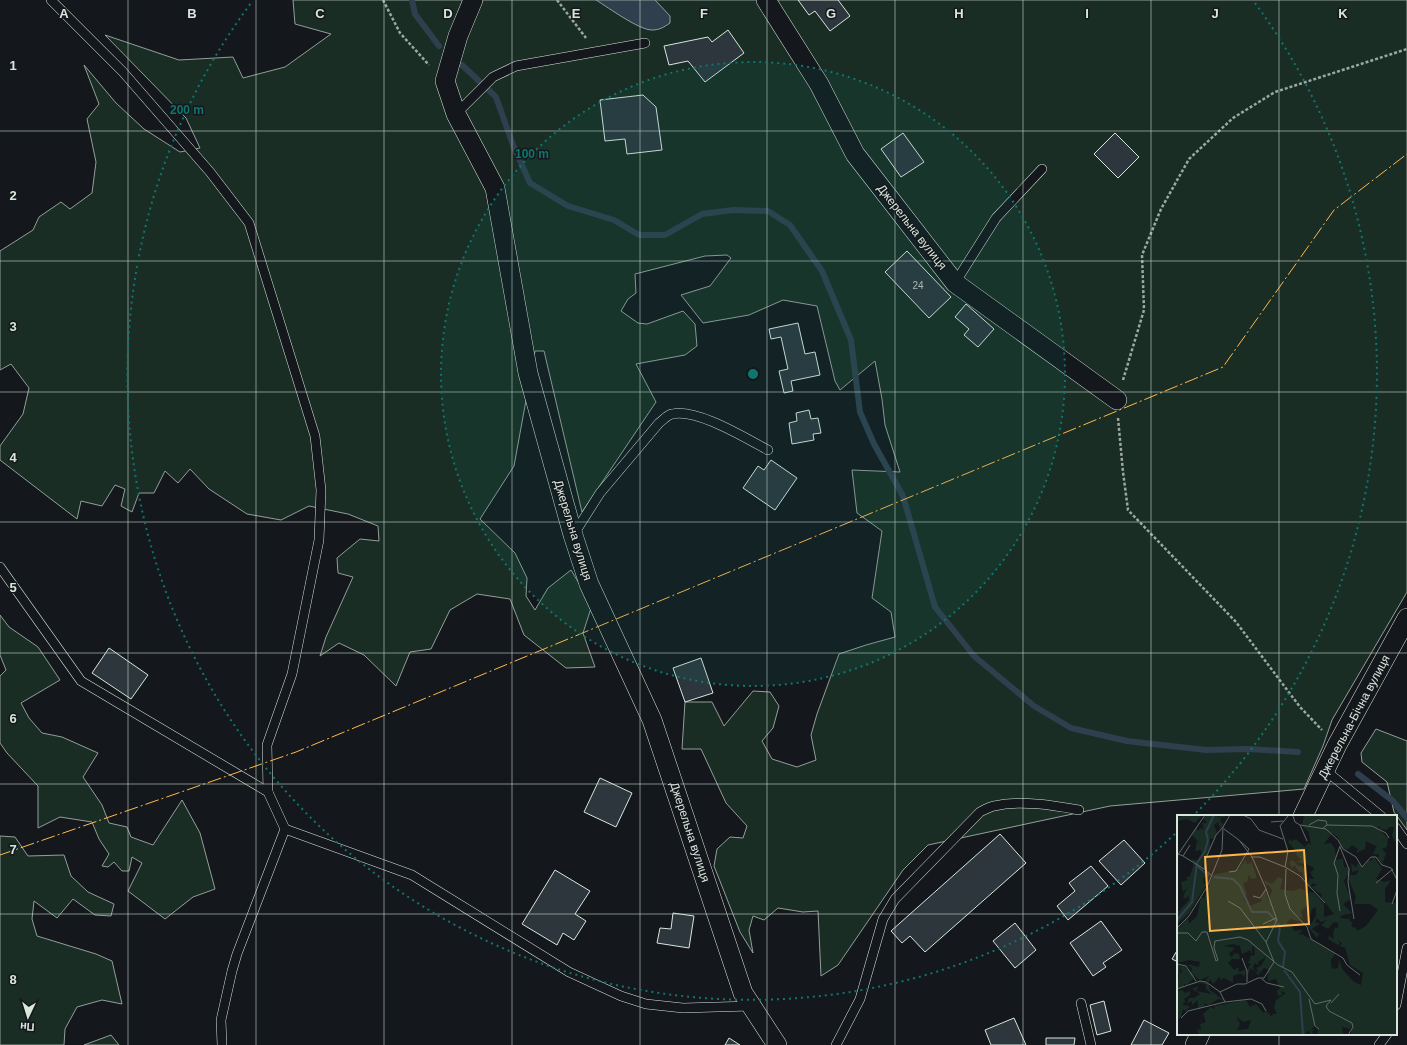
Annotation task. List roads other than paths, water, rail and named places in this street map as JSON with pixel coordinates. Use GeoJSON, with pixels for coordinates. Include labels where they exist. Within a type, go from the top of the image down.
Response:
{"type":"FeatureCollection","features":[{"type":"Feature","properties":{"kind":"street","name":"Джерельна вулиця"},"geometry":{"type":"LineString","coordinates":[[473,0],[458,36],[445,81],[456,114],[495,188],[528,373],[573,535],[589,584],[652,720],[743,993],[777,1045]]}},
{"type":"Feature","properties":{"kind":"street","name":"Джерельна вулиця"},"geometry":{"type":"LineString","coordinates":[[766,0],[819,84],[855,154],[956,283],[1117,400]]}},
{"type":"Feature","properties":{"kind":"street","name":"Джерельна-Бічна вулиця"},"geometry":{"type":"LineString","coordinates":[[1303,815],[1337,745],[1407,618]]}},
{"type":"Feature","properties":{"kind":"street"},"geometry":{"type":"LineString","coordinates":[[1195,1045],[1200,1035]]}},
{"type":"Feature","properties":{"kind":"lane"},"geometry":{"type":"LineString","coordinates":[[51,0],[123,72],[210,172],[249,223],[315,436],[321,490],[319,540],[292,674],[267,745],[268,792],[285,829],[232,971],[221,1020],[222,1045]]}},
{"type":"Feature","properties":{"kind":"lane"},"geometry":{"type":"LineString","coordinates":[[456,114],[493,77],[516,66],[645,43]]}},
{"type":"Feature","properties":{"kind":"lane"},"geometry":{"type":"LineString","coordinates":[[956,283],[996,218],[1042,169]]}},
{"type":"Feature","properties":{"kind":"lane"},"geometry":{"type":"LineString","coordinates":[[573,535],[600,493],[659,423],[671,414],[684,413],[706,419],[768,450]]}},
{"type":"Feature","properties":{"kind":"lane"},"geometry":{"type":"LineString","coordinates":[[0,567],[81,681],[268,792]]}},
{"type":"Feature","properties":{"kind":"lane"},"geometry":{"type":"LineString","coordinates":[[1325,770],[1380,815]]}},
{"type":"Feature","properties":{"kind":"lane"},"geometry":{"type":"LineString","coordinates":[[836,1045],[860,999],[883,919],[895,899],[980,812],[994,806],[1016,804],[1054,805],[1079,810]]}},
{"type":"Feature","properties":{"kind":"lane"},"geometry":{"type":"LineString","coordinates":[[285,829],[412,875],[569,972],[621,996],[646,1004],[683,1008],[751,1006]]}},
{"type":"Feature","properties":{"kind":"lane"},"geometry":{"type":"LineString","coordinates":[[1397,829],[1407,844]]}},
{"type":"Feature","properties":{"kind":"lane"},"geometry":{"type":"LineString","coordinates":[[1397,1000],[1407,948]]}},
{"type":"Feature","properties":{"kind":"lane"},"geometry":{"type":"LineString","coordinates":[[1081,1003],[1091,1045]]}},
{"type":"Feature","properties":{"kind":"lane"},"geometry":{"type":"LineString","coordinates":[[1379,1045],[1386,1035]]}},
{"type":"Feature","properties":{"kind":"water"},"geometry":{"type":"Polygon","coordinates":[[[596,0],[655,0],[670,16],[670,23],[657,29],[646,29],[632,23],[596,0]]]}},
{"type":"Feature","properties":{"kind":"waterway"},"geometry":{"type":"LineString","coordinates":[[412,0],[415,14],[439,46]]}},
{"type":"Feature","properties":{"kind":"waterway"},"geometry":{"type":"LineString","coordinates":[[462,65],[496,97],[513,145],[530,183],[568,206],[614,220],[639,235],[665,235],[702,214],[733,210],[768,211],[790,225],[822,271],[851,340],[860,412],[874,444],[903,496],[935,607],[974,656],[1034,706],[1071,728],[1127,741],[1206,750],[1248,749],[1298,752]]}},
{"type":"Feature","properties":{"kind":"waterway"},"geometry":{"type":"LineString","coordinates":[[1358,774],[1393,801],[1407,818]]}}]}
